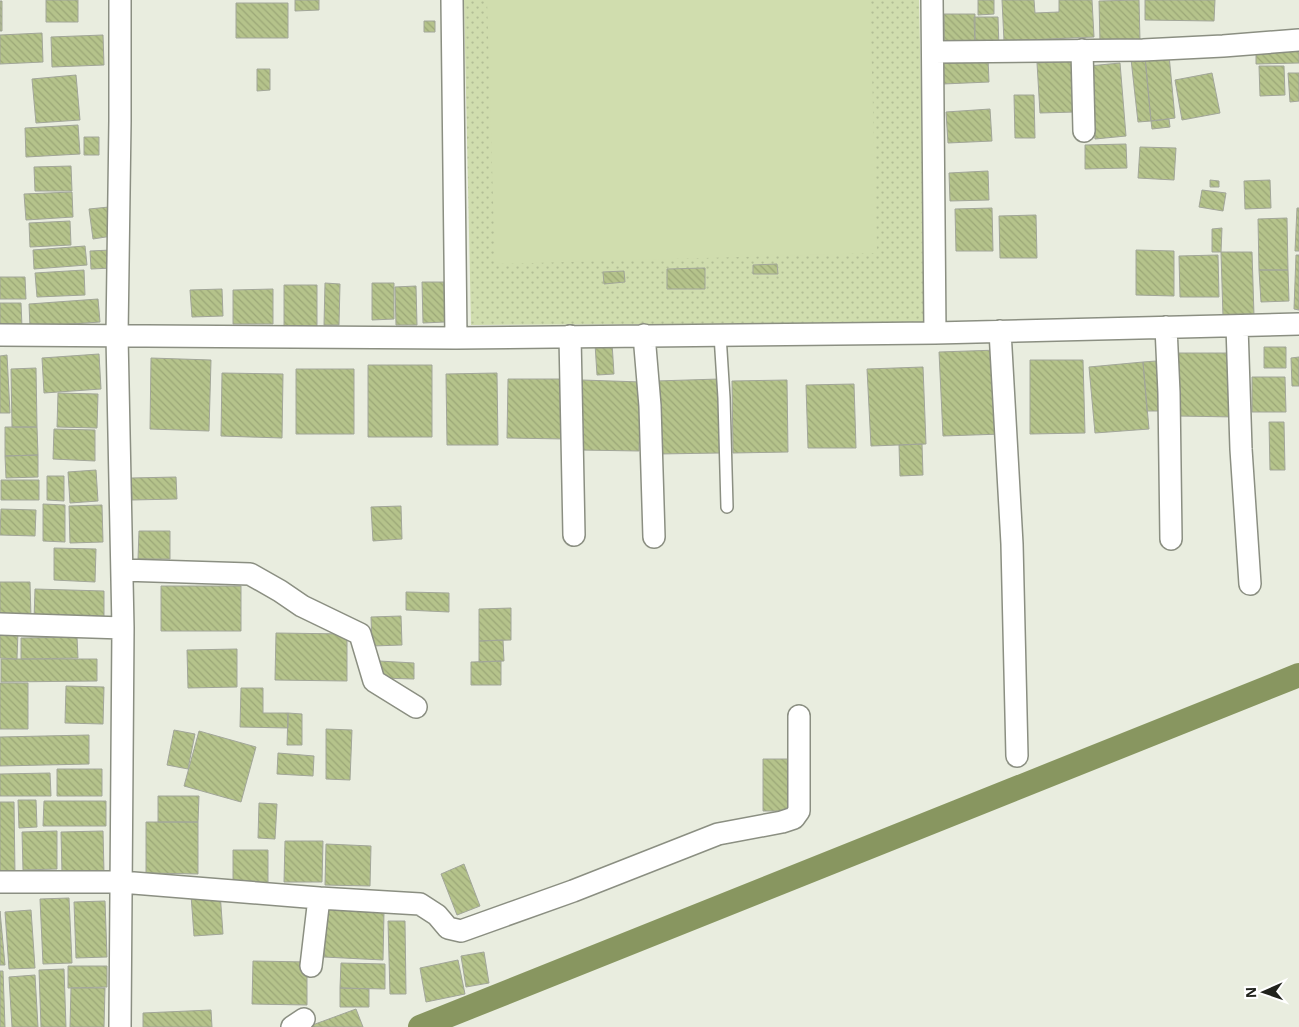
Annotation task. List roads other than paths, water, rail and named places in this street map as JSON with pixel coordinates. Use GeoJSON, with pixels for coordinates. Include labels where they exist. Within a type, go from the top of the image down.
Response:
{"type":"FeatureCollection","features":[{"type":"Feature","properties":{"kind":"street"},"geometry":{"type":"LineString","coordinates":[[120,0],[117,336],[123,628],[120,1027]]}},
{"type":"Feature","properties":{"kind":"street"},"geometry":{"type":"LineString","coordinates":[[452,0],[456,338]]}},
{"type":"Feature","properties":{"kind":"street"},"geometry":{"type":"LineString","coordinates":[[932,0],[934,52],[935,333]]}},
{"type":"Feature","properties":{"kind":"street"},"geometry":{"type":"LineString","coordinates":[[934,52],[1143,50],[1299,40]]}},
{"type":"Feature","properties":{"kind":"street"},"geometry":{"type":"LineString","coordinates":[[1082,50],[1084,131]]}},
{"type":"Feature","properties":{"kind":"street"},"geometry":{"type":"LineString","coordinates":[[0,334],[456,338],[935,333],[1299,324]]}},
{"type":"Feature","properties":{"kind":"street"},"geometry":{"type":"LineString","coordinates":[[1237,326],[1241,449],[1250,584]]}},
{"type":"Feature","properties":{"kind":"street"},"geometry":{"type":"LineString","coordinates":[[1166,327],[1171,540]]}},
{"type":"Feature","properties":{"kind":"street"},"geometry":{"type":"LineString","coordinates":[[1000,331],[1012,544],[1017,756]]}},
{"type":"Feature","properties":{"kind":"street"},"geometry":{"type":"LineString","coordinates":[[570,336],[574,535]]}},
{"type":"Feature","properties":{"kind":"street"},"geometry":{"type":"LineString","coordinates":[[644,336],[650,406],[654,537]]}},
{"type":"Feature","properties":{"kind":"street"},"geometry":{"type":"LineString","coordinates":[[122,570],[250,574],[280,590],[302,606],[360,634],[374,681],[416,707]]}},
{"type":"Feature","properties":{"kind":"street"},"geometry":{"type":"LineString","coordinates":[[0,624],[123,628]]}},
{"type":"Feature","properties":{"kind":"street"},"geometry":{"type":"LineString","coordinates":[[0,882],[121,882],[318,898],[420,904],[436,915],[448,928],[461,931],[573,891],[718,834],[794,818],[799,811],[799,716]]}},
{"type":"Feature","properties":{"kind":"street"},"geometry":{"type":"LineString","coordinates":[[311,966],[318,898]]}},
{"type":"Feature","properties":{"kind":"lane"},"geometry":{"type":"LineString","coordinates":[[720,335],[727,507]]}},
{"type":"Feature","properties":{"kind":"waterway"},"geometry":{"type":"LineString","coordinates":[[420,1027],[1299,675]]}}]}
